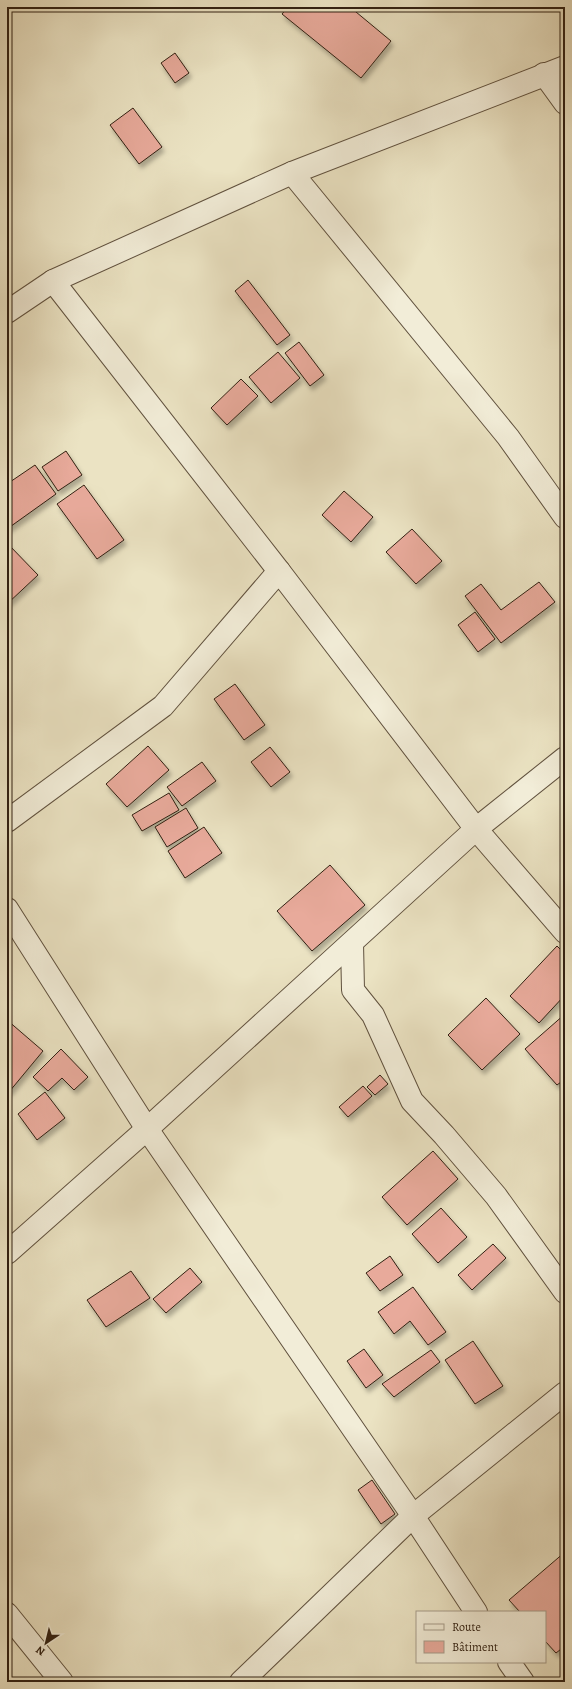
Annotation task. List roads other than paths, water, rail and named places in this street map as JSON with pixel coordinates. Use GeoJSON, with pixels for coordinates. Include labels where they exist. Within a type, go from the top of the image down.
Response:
{"type":"FeatureCollection","features":[{"type":"Feature","properties":{"kind":"street"},"geometry":{"type":"LineString","coordinates":[[7,312],[53,280],[292,172],[565,67]]}},
{"type":"Feature","properties":{"kind":"street"},"geometry":{"type":"LineString","coordinates":[[544,74],[565,104]]}},
{"type":"Feature","properties":{"kind":"street"},"geometry":{"type":"LineString","coordinates":[[292,172],[508,437],[565,516]]}},
{"type":"Feature","properties":{"kind":"street"},"geometry":{"type":"LineString","coordinates":[[53,280],[279,571],[476,829],[565,932]]}},
{"type":"Feature","properties":{"kind":"street"},"geometry":{"type":"LineString","coordinates":[[7,822],[163,706],[279,571]]}},
{"type":"Feature","properties":{"kind":"street"},"geometry":{"type":"LineString","coordinates":[[7,1253],[352,943],[476,829],[565,758]]}},
{"type":"Feature","properties":{"kind":"street"},"geometry":{"type":"LineString","coordinates":[[7,909],[146,1129],[413,1516],[475,1611]]}},
{"type":"Feature","properties":{"kind":"street"},"geometry":{"type":"LineString","coordinates":[[352,943],[353,990],[373,1015],[412,1101],[444,1135],[496,1196],[565,1292]]}},
{"type":"Feature","properties":{"kind":"street"},"geometry":{"type":"LineString","coordinates":[[241,1682],[413,1516],[565,1393]]}},
{"type":"Feature","properties":{"kind":"street"},"geometry":{"type":"LineString","coordinates":[[7,1614],[62,1682]]}},
{"type":"Feature","properties":{"kind":"street"},"geometry":{"type":"LineString","coordinates":[[510,1663],[523,1682]]}}]}
